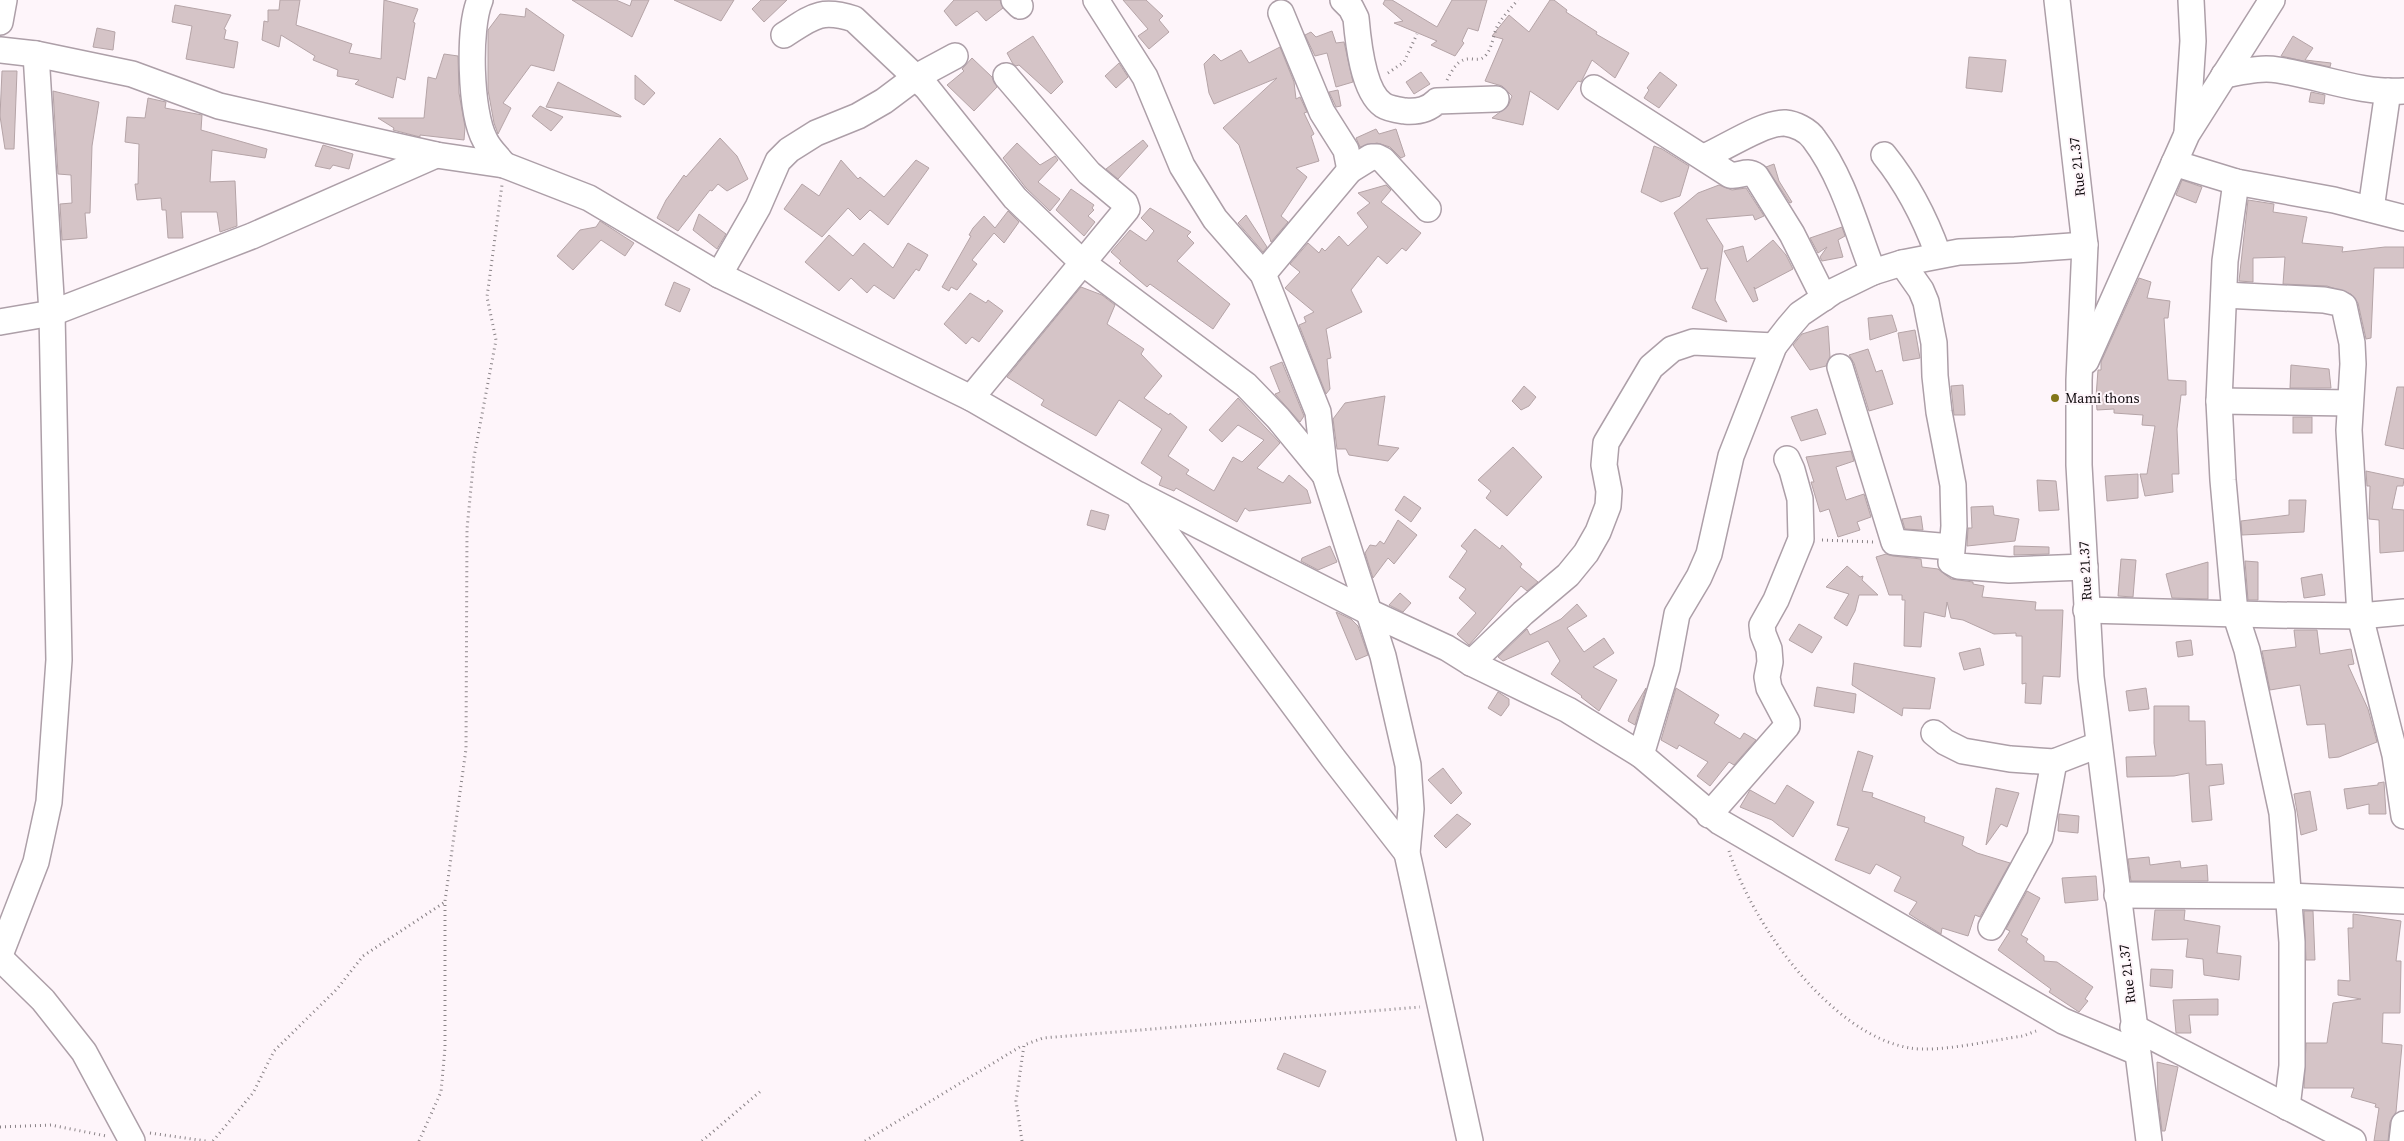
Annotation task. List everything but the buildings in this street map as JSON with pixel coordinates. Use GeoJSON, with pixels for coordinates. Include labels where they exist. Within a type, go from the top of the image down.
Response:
{"type":"FeatureCollection","features":[{"type":"Feature","properties":{"kind":"street"},"geometry":{"type":"LineString","coordinates":[[0,22],[4,0]]}},
{"type":"Feature","properties":{"kind":"street"},"geometry":{"type":"LineString","coordinates":[[480,0],[476,10],[472,73],[478,114],[485,140],[504,165]]}},
{"type":"Feature","properties":{"kind":"street"},"geometry":{"type":"LineString","coordinates":[[1096,0],[1145,77],[1182,166],[1215,219],[1263,274],[1318,412],[1325,476],[1383,656],[1408,765],[1411,809],[1407,854],[1470,1141]]}},
{"type":"Feature","properties":{"kind":"street"},"geometry":{"type":"LineString","coordinates":[[1343,0],[1352,8],[1356,18],[1367,84],[1374,97],[1383,106],[1396,110],[1419,112],[1437,101],[1496,99]]}},
{"type":"Feature","properties":{"kind":"street","name":"Rue 21.37"},"geometry":{"type":"LineString","coordinates":[[2057,0],[2085,245],[2079,380],[2079,465],[2086,610],[2098,746],[2149,1141]]}},
{"type":"Feature","properties":{"kind":"street"},"geometry":{"type":"LineString","coordinates":[[2187,134],[2193,40],[2191,0]]}},
{"type":"Feature","properties":{"kind":"street"},"geometry":{"type":"LineString","coordinates":[[2079,380],[2098,331],[2187,134],[2272,0]]}},
{"type":"Feature","properties":{"kind":"street"},"geometry":{"type":"LineString","coordinates":[[784,35],[821,13],[840,14],[860,9],[956,123],[986,165],[1015,198],[1083,263],[1246,385],[1278,418],[1325,476]]}},
{"type":"Feature","properties":{"kind":"street"},"geometry":{"type":"LineString","coordinates":[[1281,14],[1322,112],[1346,150],[1350,170]]}},
{"type":"Feature","properties":{"kind":"street"},"geometry":{"type":"LineString","coordinates":[[0,50],[36,54],[132,74],[219,106],[436,155],[504,165],[589,198],[719,274],[971,398],[1137,494],[1367,611],[1447,648],[1471,663],[1568,710],[1641,755],[1715,819],[2062,1021],[2137,1052]]}},
{"type":"Feature","properties":{"kind":"street"},"geometry":{"type":"LineString","coordinates":[[36,54],[52,313],[59,660],[49,802],[36,862],[0,956],[43,1000],[84,1052],[128,1138]]}},
{"type":"Feature","properties":{"kind":"street"},"geometry":{"type":"LineString","coordinates":[[719,274],[758,207],[778,161],[788,150],[816,134],[858,116],[884,101],[916,77],[955,56]]}},
{"type":"Feature","properties":{"kind":"street"},"geometry":{"type":"LineString","coordinates":[[2224,75],[2256,69],[2276,69],[2358,86],[2396,91],[2371,210]]}},
{"type":"Feature","properties":{"kind":"street"},"geometry":{"type":"LineString","coordinates":[[971,398],[1127,209],[1127,206],[1089,173],[1006,76]]}},
{"type":"Feature","properties":{"kind":"street"},"geometry":{"type":"LineString","coordinates":[[1594,88],[1730,175],[1734,176],[1746,172],[1756,176],[1792,234],[1824,298]]}},
{"type":"Feature","properties":{"kind":"street"},"geometry":{"type":"LineString","coordinates":[[1704,157],[1765,126],[1784,123],[1800,127],[1814,138],[1839,182],[1873,272]]}},
{"type":"Feature","properties":{"kind":"street"},"geometry":{"type":"LineString","coordinates":[[0,322],[52,313],[252,236],[436,155]]}},
{"type":"Feature","properties":{"kind":"street"},"geometry":{"type":"LineString","coordinates":[[1884,155],[1900,175],[1921,211],[1938,254]]}},
{"type":"Feature","properties":{"kind":"street"},"geometry":{"type":"LineString","coordinates":[[1263,274],[1350,170],[1371,157],[1377,157],[1382,160],[1428,209]]}},
{"type":"Feature","properties":{"kind":"street"},"geometry":{"type":"LineString","coordinates":[[2174,163],[2236,182],[2334,200],[2404,218]]}},
{"type":"Feature","properties":{"kind":"street"},"geometry":{"type":"LineString","coordinates":[[2236,182],[2226,261],[2219,401],[2223,480],[2235,613],[2247,650],[2282,813],[2292,942],[2292,1066],[2287,1107]]}},
{"type":"Feature","properties":{"kind":"street"},"geometry":{"type":"LineString","coordinates":[[1641,755],[1667,668],[1677,614],[1699,577],[1709,554],[1731,456],[1774,346],[1800,314],[1824,298],[1873,272],[1938,254],[2085,245]]}},
{"type":"Feature","properties":{"kind":"street"},"geometry":{"type":"LineString","coordinates":[[1902,263],[1921,290],[1926,302],[1934,343],[1939,412],[1953,486],[1954,526],[1950,560],[1958,566],[2018,570],[2085,567]]}},
{"type":"Feature","properties":{"kind":"street"},"geometry":{"type":"LineString","coordinates":[[2224,295],[2313,298],[2341,304],[2345,310],[2352,343],[2349,430],[2360,616],[2395,755],[2404,816]]}},
{"type":"Feature","properties":{"kind":"street"},"geometry":{"type":"LineString","coordinates":[[1471,663],[1523,613],[1568,575],[1586,553],[1598,532],[1608,506],[1609,491],[1604,465],[1606,443],[1651,367],[1672,349],[1693,342],[1774,346]]}},
{"type":"Feature","properties":{"kind":"street"},"geometry":{"type":"LineString","coordinates":[[1840,367],[1894,542],[1951,547]]}},
{"type":"Feature","properties":{"kind":"street"},"geometry":{"type":"LineString","coordinates":[[2219,401],[2350,403]]}},
{"type":"Feature","properties":{"kind":"street"},"geometry":{"type":"LineString","coordinates":[[1715,819],[1787,726],[1787,722],[1769,688],[1767,677],[1770,662],[1769,649],[1763,634],[1762,625],[1776,600],[1801,539],[1800,500],[1794,476],[1786,459]]}},
{"type":"Feature","properties":{"kind":"street"},"geometry":{"type":"LineString","coordinates":[[1137,494],[1333,758],[1407,854]]}},
{"type":"Feature","properties":{"kind":"street"},"geometry":{"type":"LineString","coordinates":[[2086,610],[2360,616],[2404,612]]}},
{"type":"Feature","properties":{"kind":"street"},"geometry":{"type":"LineString","coordinates":[[1934,733],[1945,742],[1963,751],[1980,755],[2054,762],[2098,746]]}},
{"type":"Feature","properties":{"kind":"street"},"geometry":{"type":"LineString","coordinates":[[1991,926],[2040,836],[2054,762]]}},
{"type":"Feature","properties":{"kind":"street"},"geometry":{"type":"LineString","coordinates":[[2117,895],[2288,896],[2404,901]]}},
{"type":"Feature","properties":{"kind":"street"},"geometry":{"type":"LineString","coordinates":[[2133,1027],[2353,1141]]}},
{"type":"Feature","properties":{"kind":"street"},"geometry":{"type":"LineString","coordinates":[[2402,1141],[2404,1124]]}},
{"type":"Feature","properties":{"kind":"path"},"geometry":{"type":"LineString","coordinates":[[1437,101],[1458,61],[1464,58],[1482,58],[1487,54],[1496,29],[1518,0]]}},
{"type":"Feature","properties":{"kind":"path"},"geometry":{"type":"LineString","coordinates":[[1367,84],[1404,62],[1417,34]]}},
{"type":"Feature","properties":{"kind":"path"},"geometry":{"type":"LineString","coordinates":[[419,1141],[441,1092],[445,1048],[445,901],[466,749],[467,529],[474,457],[496,340],[487,297],[504,165]]}},
{"type":"Feature","properties":{"kind":"path"},"geometry":{"type":"LineString","coordinates":[[1801,539],[1894,542]]}},
{"type":"Feature","properties":{"kind":"path"},"geometry":{"type":"LineString","coordinates":[[1715,819],[1750,903],[1793,966],[1852,1024],[1882,1041],[1911,1048],[1933,1049],[2024,1036],[2062,1021]]}},
{"type":"Feature","properties":{"kind":"path"},"geometry":{"type":"LineString","coordinates":[[213,1141],[253,1093],[274,1051],[337,989],[363,956],[445,901]]}},
{"type":"Feature","properties":{"kind":"path"},"geometry":{"type":"LineString","coordinates":[[865,1141],[1024,1045],[1043,1038],[1441,1006]]}},
{"type":"Feature","properties":{"kind":"path"},"geometry":{"type":"LineString","coordinates":[[1022,1141],[1016,1101],[1024,1045]]}},
{"type":"Feature","properties":{"kind":"path"},"geometry":{"type":"LineString","coordinates":[[702,1141],[762,1090]]}},
{"type":"Feature","properties":{"kind":"path"},"geometry":{"type":"LineString","coordinates":[[0,1127],[51,1125],[128,1138],[151,1132],[206,1141]]}},
{"type":"Feature","properties":{"kind":"place","name":"Mami thons"},"geometry":{"type":"Point","coordinates":[2055,398]}}]}
